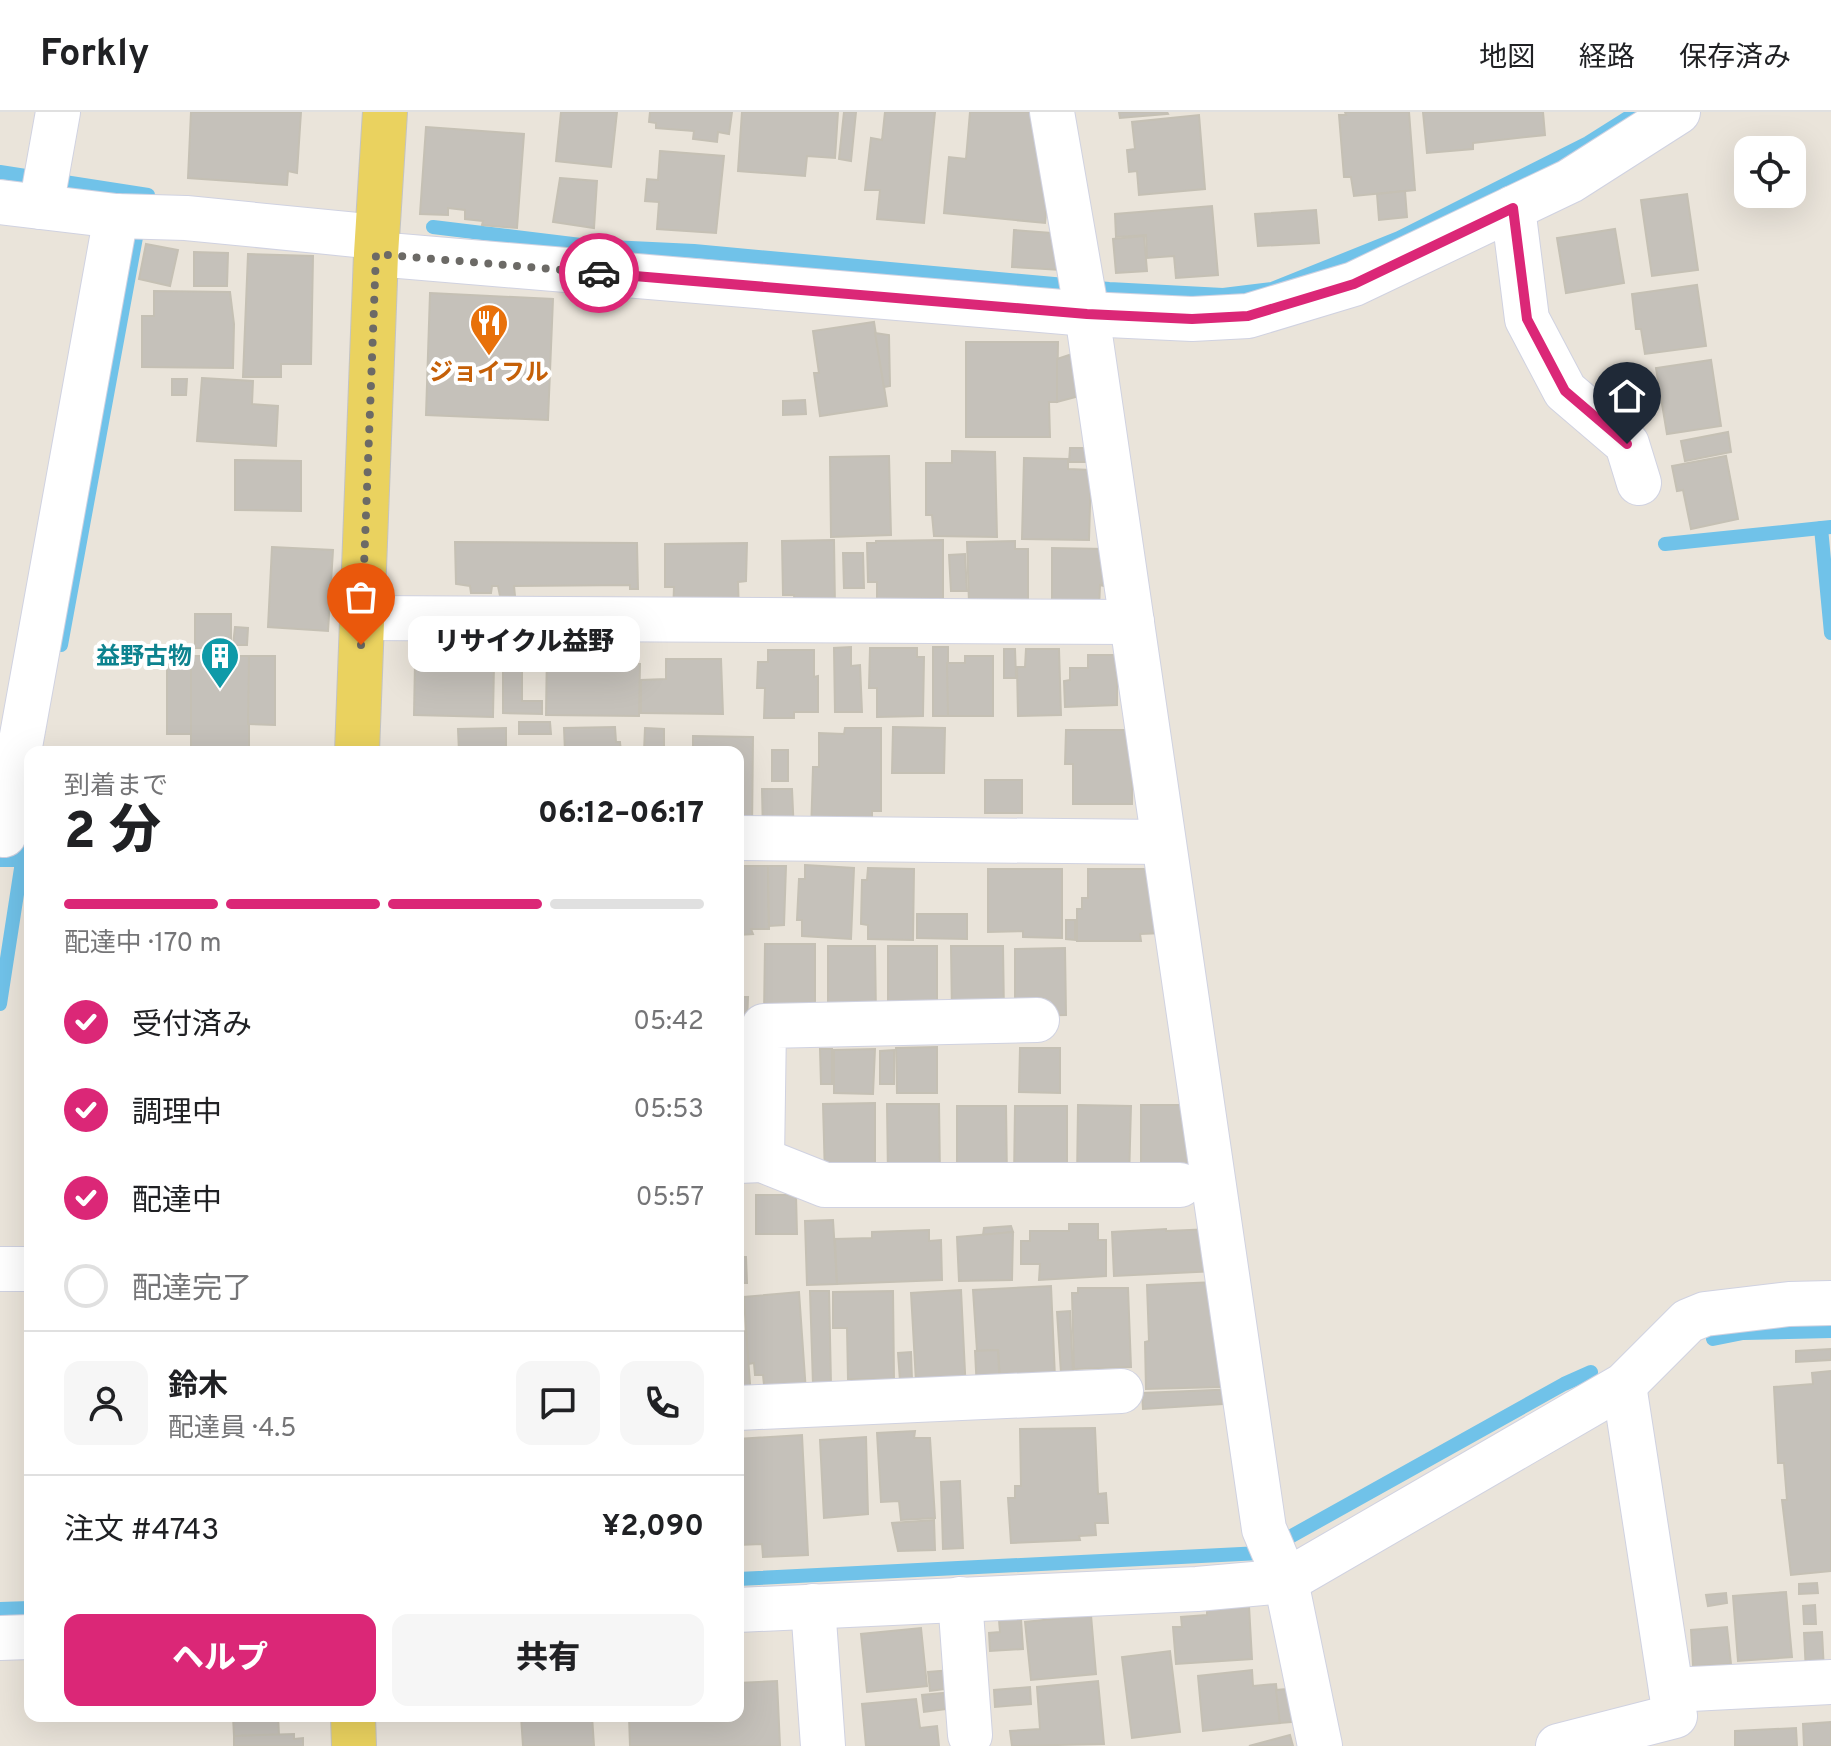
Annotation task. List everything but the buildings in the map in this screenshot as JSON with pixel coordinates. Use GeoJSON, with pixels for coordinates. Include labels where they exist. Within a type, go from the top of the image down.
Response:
{"type":"FeatureCollection","features":[{"type":"Feature","properties":{"kind":"main road"},"geometry":{"type":"LineString","coordinates":[[357,746],[385,112]]}},
{"type":"Feature","properties":{"kind":"main road"},"geometry":{"type":"LineString","coordinates":[[353,1722],[354,1746]]}},
{"type":"Feature","properties":{"kind":"street"},"geometry":{"type":"LineString","coordinates":[[58,112],[34,190],[132,217],[186,218],[377,246],[1083,295],[1192,319],[1248,316],[1354,284],[1570,181],[1678,112]]}},
{"type":"Feature","properties":{"kind":"street"},"geometry":{"type":"LineString","coordinates":[[1052,112],[1083,295],[1163,842],[1275,1556],[1320,1746]]}},
{"type":"Feature","properties":{"kind":"street"},"geometry":{"type":"LineString","coordinates":[[1513,208],[1527,319],[1565,391],[1627,444],[1639,483]]}},
{"type":"Feature","properties":{"kind":"street"},"geometry":{"type":"LineString","coordinates":[[4,835],[11,733],[132,217]]}},
{"type":"Feature","properties":{"kind":"street"},"geometry":{"type":"LineString","coordinates":[[362,618],[1132,622]]}},
{"type":"Feature","properties":{"kind":"street"},"geometry":{"type":"LineString","coordinates":[[744,838],[1163,842]]}},
{"type":"Feature","properties":{"kind":"street"},"geometry":{"type":"LineString","coordinates":[[1037,1020],[764,1026],[750,1161],[825,1185],[1180,1185]]}},
{"type":"Feature","properties":{"kind":"street"},"geometry":{"type":"LineString","coordinates":[[0,1269],[24,1269]]}},
{"type":"Feature","properties":{"kind":"street"},"geometry":{"type":"LineString","coordinates":[[744,1610],[1197,1589],[1275,1556],[1624,1385],[1688,1321],[1719,1312],[1831,1303]]}},
{"type":"Feature","properties":{"kind":"street"},"geometry":{"type":"LineString","coordinates":[[1624,1385],[1675,1717]]}},
{"type":"Feature","properties":{"kind":"street"},"geometry":{"type":"LineString","coordinates":[[744,1408],[1121,1391]]}},
{"type":"Feature","properties":{"kind":"street"},"geometry":{"type":"LineString","coordinates":[[960,1599],[970,1735]]}},
{"type":"Feature","properties":{"kind":"street"},"geometry":{"type":"LineString","coordinates":[[813,1606],[823,1746]]}},
{"type":"Feature","properties":{"kind":"street"},"geometry":{"type":"LineString","coordinates":[[0,1638],[24,1637]]}},
{"type":"Feature","properties":{"kind":"street"},"geometry":{"type":"LineString","coordinates":[[1558,1746],[1831,1682]]}},
{"type":"Feature","properties":{"kind":"waterway"},"geometry":{"type":"LineString","coordinates":[[433,227],[589,246],[694,251],[1109,289],[1223,295],[1272,289],[1399,238],[1588,143],[1637,112]]}},
{"type":"Feature","properties":{"kind":"waterway"},"geometry":{"type":"LineString","coordinates":[[0,172],[148,195]]}},
{"type":"Feature","properties":{"kind":"waterway"},"geometry":{"type":"LineString","coordinates":[[61,645],[139,221]]}},
{"type":"Feature","properties":{"kind":"waterway"},"geometry":{"type":"LineString","coordinates":[[1665,544],[1831,527]]}},
{"type":"Feature","properties":{"kind":"waterway"},"geometry":{"type":"LineString","coordinates":[[1821,528],[1831,633]]}},
{"type":"Feature","properties":{"kind":"waterway"},"geometry":{"type":"LineString","coordinates":[[0,1004],[24,849]]}},
{"type":"Feature","properties":{"kind":"waterway"},"geometry":{"type":"LineString","coordinates":[[0,860],[21,860]]}},
{"type":"Feature","properties":{"kind":"waterway"},"geometry":{"type":"LineString","coordinates":[[1713,1339],[1743,1333],[1831,1331]]}},
{"type":"Feature","properties":{"kind":"waterway"},"geometry":{"type":"LineString","coordinates":[[744,1579],[1261,1553],[1564,1384],[1591,1372]]}},
{"type":"Feature","properties":{"kind":"waterway"},"geometry":{"type":"LineString","coordinates":[[0,1609],[24,1608]]}},
{"type":"Feature","properties":{"kind":"way so far"},"geometry":{"type":"LineString","coordinates":[[361,645],[376,254],[599,273]]}},
{"type":"Feature","properties":{"kind":"place","name":"ジョイフル"},"geometry":{"type":"Point","coordinates":[489,357]}},
{"type":"Feature","properties":{"kind":"place","name":"リサイクル益野"},"geometry":{"type":"Point","coordinates":[361,645]}},
{"type":"Feature","properties":{"kind":"place","name":"益野古物"},"geometry":{"type":"Point","coordinates":[220,690]}},
{"type":"Feature","properties":{"kind":"route"},"geometry":{"type":"LineString","coordinates":[[599,273],[1087,314],[1192,319],[1248,316],[1354,284],[1513,208],[1527,319],[1565,391],[1627,444]]}}]}
